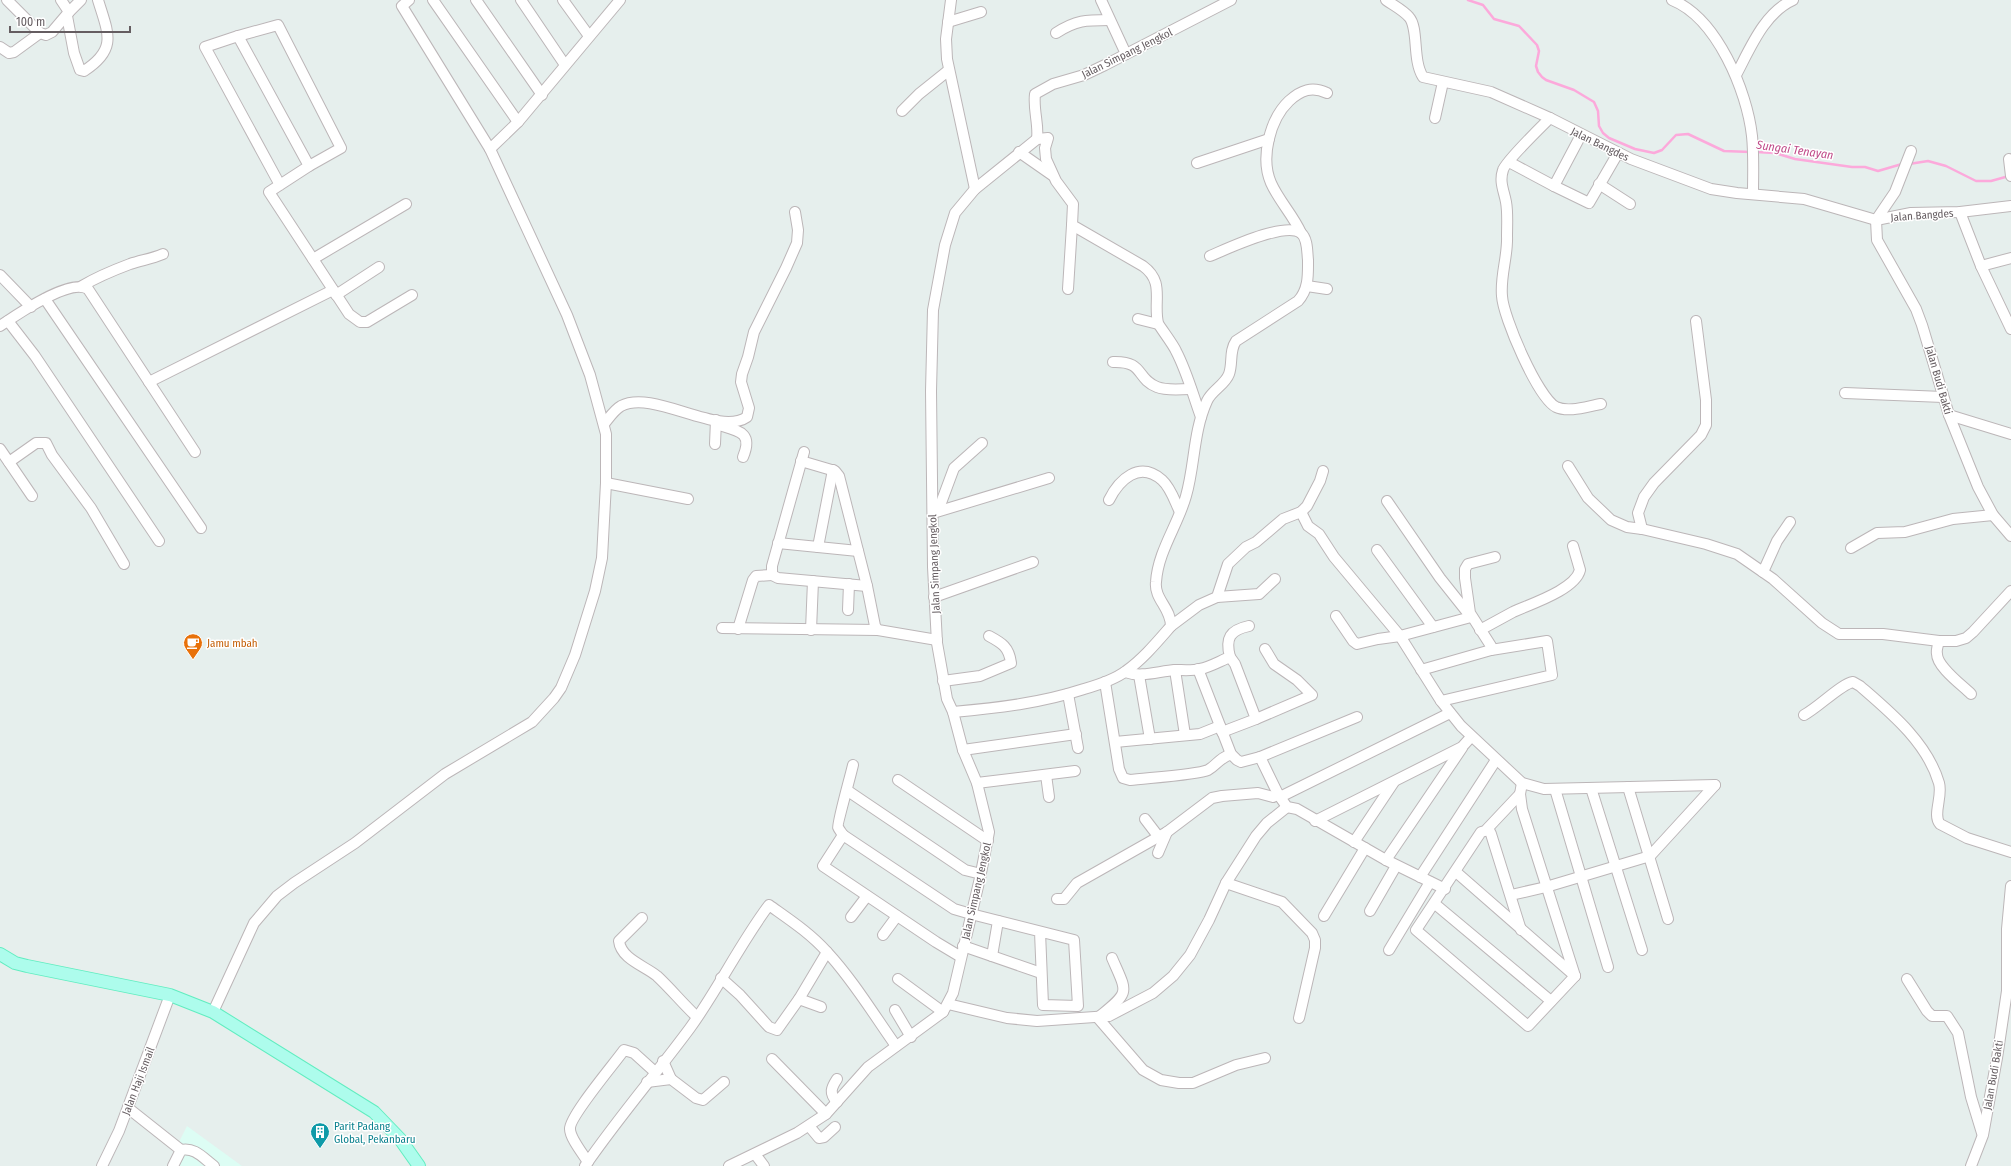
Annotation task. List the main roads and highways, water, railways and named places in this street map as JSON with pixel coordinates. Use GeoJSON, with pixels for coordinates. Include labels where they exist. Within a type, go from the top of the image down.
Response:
{"type":"FeatureCollection","features":[{"type":"Feature","properties":{"kind":"main road"},"geometry":{"type":"LineString","coordinates":[[0,954],[15,963],[27,966],[170,995],[213,1012],[374,1112],[396,1134],[419,1166]]}},
{"type":"Feature","properties":{"kind":"waterway","name":"Sungai Tenayan"},"geometry":{"type":"LineString","coordinates":[[1468,0],[1483,5],[1494,19],[1519,26],[1537,45],[1539,51],[1536,66],[1542,77],[1546,80],[1574,90],[1594,102],[1598,111],[1599,126],[1603,133],[1609,138],[1635,149],[1654,153],[1662,150],[1676,135],[1688,134],[1724,151],[1751,152]]}},
{"type":"Feature","properties":{"kind":"waterway","name":"Sungai Tenayan"},"geometry":{"type":"LineString","coordinates":[[1756,152],[1775,153],[1795,159],[1852,167],[1865,167],[1878,171],[1902,164]]}},
{"type":"Feature","properties":{"kind":"waterway","name":"Sungai Tenayan"},"geometry":{"type":"LineString","coordinates":[[1909,164],[1928,161],[1946,166],[1976,181],[1991,181],[2009,176]]}},
{"type":"Feature","properties":{"kind":"place","name":"Jamu mbah"},"geometry":{"type":"Point","coordinates":[193,660]}},
{"type":"Feature","properties":{"kind":"place","name":"Parit Padang Global, Pekanbaru"},"geometry":{"type":"Point","coordinates":[320,1149]}}]}
